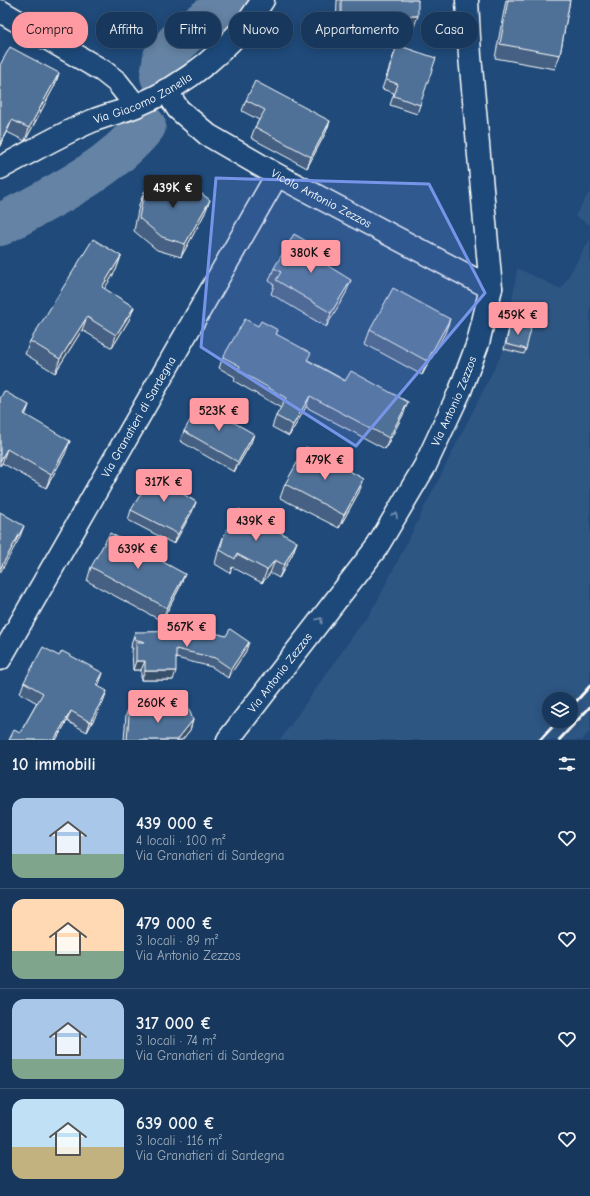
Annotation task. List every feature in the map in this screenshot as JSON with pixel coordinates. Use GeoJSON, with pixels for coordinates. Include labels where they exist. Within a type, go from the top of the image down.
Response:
{"type":"FeatureCollection","features":[{"type":"Feature","properties":{"kind":"street","name":"Via Giacomo Zanella"},"geometry":{"type":"LineString","coordinates":[[0,168],[92,121],[136,106],[166,90],[205,65],[243,27],[262,0]]}},
{"type":"Feature","properties":{"kind":"street","name":"Via Antonio Zezzos"},"geometry":{"type":"LineString","coordinates":[[228,740],[376,547],[425,466],[460,391],[478,343],[491,288],[471,72],[467,0]]}},
{"type":"Feature","properties":{"kind":"street"},"geometry":{"type":"LineString","coordinates":[[0,11],[102,71],[117,82],[136,106]]}},
{"type":"Feature","properties":{"kind":"street","name":"Vicolo Antonio Zezzos"},"geometry":{"type":"LineString","coordinates":[[166,90],[178,109],[192,123],[208,135],[277,175],[491,288]]}},
{"type":"Feature","properties":{"kind":"street","name":"Via Granatieri di Sardegna"},"geometry":{"type":"LineString","coordinates":[[0,659],[277,175]]}},
{"type":"Feature","properties":{"kind":"highlighted area"},"geometry":{"type":"Polygon","coordinates":[[[216,178],[429,184],[485,293],[356,446],[201,347],[216,178]]]}},
{"type":"Feature","properties":{"kind":"shaded area"},"geometry":{"type":"Polygon","coordinates":[[[590,191],[590,225],[575,216],[590,191]]]}},
{"type":"Feature","properties":{"kind":"shaded area"},"geometry":{"type":"Polygon","coordinates":[[[590,239],[590,731],[582,740],[280,740],[378,600],[504,349],[517,268],[561,289],[590,239]]]}},
{"type":"Feature","properties":{"kind":"building"},"geometry":{"type":"Polygon","coordinates":[[[341,0],[418,0],[418,16],[413,16],[413,12],[341,12],[341,0]]]}},
{"type":"Feature","properties":{"kind":"building"},"geometry":{"type":"Polygon","coordinates":[[[508,0],[570,0],[560,55],[500,44],[508,0]]]}},
{"type":"Feature","properties":{"kind":"building"},"geometry":{"type":"Polygon","coordinates":[[[10,47],[59,73],[29,128],[12,120],[0,142],[0,65],[10,47]]]}},
{"type":"Feature","properties":{"kind":"building"},"geometry":{"type":"Polygon","coordinates":[[[396,48],[406,48],[436,58],[420,105],[394,96],[398,84],[386,80],[396,48]]]}},
{"type":"Feature","properties":{"kind":"building"},"geometry":{"type":"Polygon","coordinates":[[[255,81],[330,121],[311,157],[255,127],[265,110],[246,100],[255,81]]]}},
{"type":"Feature","properties":{"kind":"building"},"geometry":{"type":"Polygon","coordinates":[[[162,176],[190,185],[210,200],[185,244],[162,237],[139,218],[144,192],[162,176]]]}},
{"type":"Feature","properties":{"kind":"building"},"geometry":{"type":"Polygon","coordinates":[[[294,234],[330,255],[325,264],[351,280],[331,313],[276,280],[281,272],[274,268],[294,234]]]}},
{"type":"Feature","properties":{"kind":"building"},"geometry":{"type":"Polygon","coordinates":[[[93,239],[121,256],[102,287],[134,307],[116,335],[87,317],[60,359],[30,341],[93,239]]]}},
{"type":"Feature","properties":{"kind":"building"},"geometry":{"type":"Polygon","coordinates":[[[393,288],[450,319],[427,361],[370,330],[393,288]]]}},
{"type":"Feature","properties":{"kind":"building"},"geometry":{"type":"Polygon","coordinates":[[[245,319],[258,326],[261,321],[278,330],[276,334],[311,353],[307,360],[345,381],[351,371],[408,402],[389,438],[310,396],[293,425],[276,416],[286,398],[238,370],[240,366],[223,357],[245,319]]]}},
{"type":"Feature","properties":{"kind":"building"},"geometry":{"type":"Polygon","coordinates":[[[510,324],[531,329],[526,349],[506,344],[510,324]]]}},
{"type":"Feature","properties":{"kind":"building"},"geometry":{"type":"Polygon","coordinates":[[[4,391],[29,405],[24,414],[70,441],[51,475],[7,449],[0,461],[0,399],[4,391]]]}},
{"type":"Feature","properties":{"kind":"building"},"geometry":{"type":"Polygon","coordinates":[[[200,403],[254,434],[238,462],[184,431],[200,403]]]}},
{"type":"Feature","properties":{"kind":"building"},"geometry":{"type":"Polygon","coordinates":[[[306,447],[364,479],[344,515],[285,484],[306,447]]]}},
{"type":"Feature","properties":{"kind":"building"},"geometry":{"type":"Polygon","coordinates":[[[154,472],[185,489],[183,494],[196,502],[178,534],[131,510],[154,472]]]}},
{"type":"Feature","properties":{"kind":"building"},"geometry":{"type":"Polygon","coordinates":[[[239,509],[297,542],[284,565],[275,560],[267,570],[237,554],[235,559],[220,550],[224,535],[239,509]]]}},
{"type":"Feature","properties":{"kind":"building"},"geometry":{"type":"Polygon","coordinates":[[[0,512],[24,526],[0,569],[0,512]]]}},
{"type":"Feature","properties":{"kind":"building"},"geometry":{"type":"Polygon","coordinates":[[[110,533],[185,574],[167,608],[91,567],[110,533]]]}},
{"type":"Feature","properties":{"kind":"building"},"geometry":{"type":"Polygon","coordinates":[[[230,629],[249,642],[231,669],[215,658],[176,649],[176,671],[145,671],[145,661],[136,661],[136,642],[145,642],[134,639],[135,632],[207,631],[226,636],[230,629]]]}},
{"type":"Feature","properties":{"kind":"building"},"geometry":{"type":"Polygon","coordinates":[[[43,647],[59,656],[62,651],[103,673],[96,685],[107,691],[90,722],[71,711],[54,740],[9,740],[14,730],[20,733],[43,693],[24,682],[43,647]]]}},
{"type":"Feature","properties":{"kind":"building"},"geometry":{"type":"Polygon","coordinates":[[[130,704],[145,713],[145,708],[189,709],[193,720],[177,740],[127,740],[130,704]]]}},
{"type":"Feature","properties":{"kind":"waterway"},"geometry":{"type":"LineString","coordinates":[[161,76],[164,57],[184,35],[235,0]]}},
{"type":"Feature","properties":{"kind":"waterway"},"geometry":{"type":"LineString","coordinates":[[0,225],[58,194],[96,170],[114,157],[145,126]]}},
{"type":"Feature","properties":{"kind":"railway"},"geometry":{"type":"LineString","coordinates":[[578,699],[590,686]]}},
{"type":"Feature","properties":{"kind":"railway"},"geometry":{"type":"LineString","coordinates":[[559,740],[590,707]]}},
{"type":"Feature","properties":{"kind":"railway"},"geometry":{"type":"LineString","coordinates":[[540,740],[551,728]]}}]}
